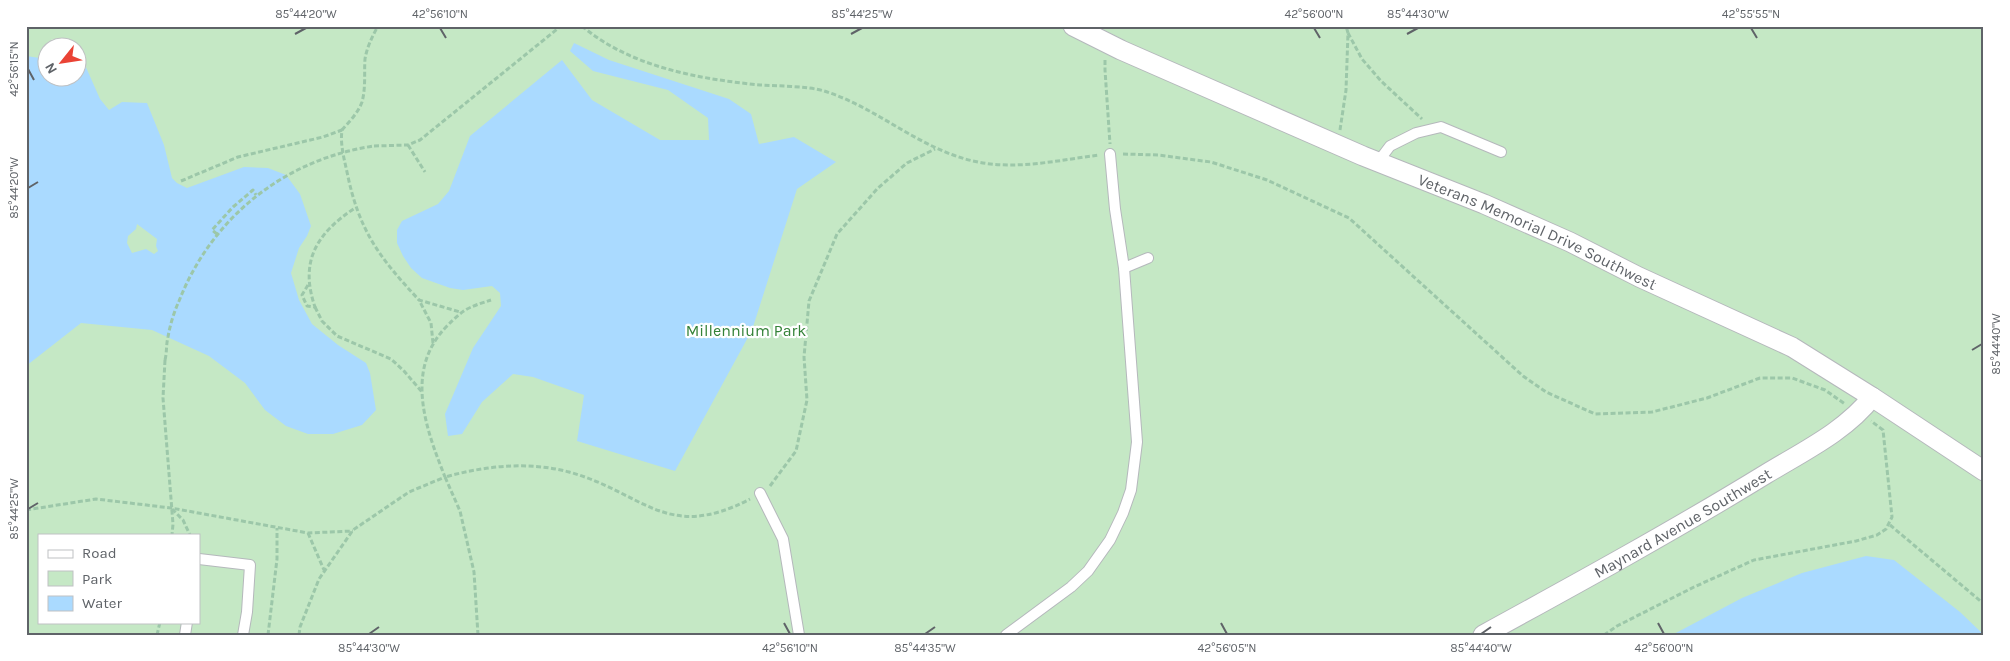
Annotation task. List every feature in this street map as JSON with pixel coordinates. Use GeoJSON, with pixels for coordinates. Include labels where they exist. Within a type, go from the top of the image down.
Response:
{"type":"FeatureCollection","features":[{"type":"Feature","properties":{"kind":"street","name":"Veterans Memorial Drive Southwest"},"geometry":{"type":"LineString","coordinates":[[1072,26],[1108,44],[1338,145],[1562,238],[1639,277],[1792,347],[1984,471]]}},
{"type":"Feature","properties":{"kind":"street","name":"Maynard Avenue Southwest"},"geometry":{"type":"LineString","coordinates":[[1482,635],[1697,517],[1820,441],[1860,413],[1872,397]]}},
{"type":"Feature","properties":{"kind":"lane"},"geometry":{"type":"LineString","coordinates":[[1378,162],[1390,146],[1416,133],[1441,127],[1501,152]]}},
{"type":"Feature","properties":{"kind":"lane"},"geometry":{"type":"LineString","coordinates":[[1006,635],[1071,587],[1088,571],[1110,540],[1123,513],[1131,490],[1138,442],[1124,268],[1114,209],[1110,154]]}},
{"type":"Feature","properties":{"kind":"lane"},"geometry":{"type":"LineString","coordinates":[[1124,268],[1148,258]]}},
{"type":"Feature","properties":{"kind":"lane"},"geometry":{"type":"LineString","coordinates":[[760,493],[783,539],[799,635]]}},
{"type":"Feature","properties":{"kind":"lane"},"geometry":{"type":"LineString","coordinates":[[200,558],[250,565],[247,612],[242,635]]}},
{"type":"Feature","properties":{"kind":"path"},"geometry":{"type":"LineString","coordinates":[[181,181],[251,153],[323,137],[342,130],[356,114],[362,103],[368,46],[378,26]]}},
{"type":"Feature","properties":{"kind":"path"},"geometry":{"type":"LineString","coordinates":[[172,534],[168,448],[163,398],[164,360],[167,339],[178,302],[189,277],[217,234],[256,195],[298,168],[355,149],[374,146],[408,145],[426,137],[561,26]]}},
{"type":"Feature","properties":{"kind":"path"},"geometry":{"type":"LineString","coordinates":[[582,26],[614,50],[673,70],[728,82],[823,91],[872,112],[935,149],[980,163],[1004,165],[1110,154],[1158,155],[1211,162],[1267,180],[1349,218],[1523,376],[1546,392],[1595,414],[1652,412],[1707,398],[1760,378],[1792,378],[1824,390],[1883,430],[1892,517],[1890,525],[1877,535],[1856,542],[1754,560],[1694,587],[1617,626],[1604,635]]}},
{"type":"Feature","properties":{"kind":"path"},"geometry":{"type":"LineString","coordinates":[[1346,26],[1362,59],[1381,82],[1432,129]]}},
{"type":"Feature","properties":{"kind":"path"},"geometry":{"type":"LineString","coordinates":[[1338,145],[1346,90],[1348,33]]}},
{"type":"Feature","properties":{"kind":"path"},"geometry":{"type":"LineString","coordinates":[[1108,44],[1105,70],[1110,124],[1110,154]]}},
{"type":"Feature","properties":{"kind":"path"},"geometry":{"type":"LineString","coordinates":[[342,130],[341,139],[355,208],[365,230],[380,255],[425,307],[431,323],[433,344]]}},
{"type":"Feature","properties":{"kind":"path"},"geometry":{"type":"LineString","coordinates":[[408,145],[425,172]]}},
{"type":"Feature","properties":{"kind":"path"},"geometry":{"type":"LineString","coordinates":[[299,635],[300,627],[319,579],[353,530],[409,492],[445,478],[472,470],[517,465],[568,472],[594,480],[652,510],[675,516],[699,517],[733,508],[772,485],[796,451],[807,400],[804,357],[809,301],[837,234],[878,188],[907,163],[935,149]]}},
{"type":"Feature","properties":{"kind":"path"},"geometry":{"type":"LineString","coordinates":[[217,234],[212,230],[232,207],[253,190],[256,195]]}},
{"type":"Feature","properties":{"kind":"path"},"geometry":{"type":"LineString","coordinates":[[355,208],[330,227],[317,245],[312,256],[308,285],[314,307],[322,321],[337,336],[391,359],[404,370],[422,392]]}},
{"type":"Feature","properties":{"kind":"path"},"geometry":{"type":"LineString","coordinates":[[308,285],[302,295],[307,306],[314,307]]}},
{"type":"Feature","properties":{"kind":"path"},"geometry":{"type":"LineString","coordinates":[[419,300],[460,312]]}},
{"type":"Feature","properties":{"kind":"path"},"geometry":{"type":"LineString","coordinates":[[478,635],[474,572],[460,511],[430,441],[422,392],[424,366],[433,344],[460,312],[490,300]]}},
{"type":"Feature","properties":{"kind":"path"},"geometry":{"type":"LineString","coordinates":[[26,510],[96,500],[171,508],[308,533],[353,530]]}},
{"type":"Feature","properties":{"kind":"path"},"geometry":{"type":"LineString","coordinates":[[171,508],[183,520],[190,534]]}},
{"type":"Feature","properties":{"kind":"path"},"geometry":{"type":"LineString","coordinates":[[1890,525],[1984,604]]}},
{"type":"Feature","properties":{"kind":"path"},"geometry":{"type":"LineString","coordinates":[[268,635],[277,559],[277,528]]}},
{"type":"Feature","properties":{"kind":"path"},"geometry":{"type":"LineString","coordinates":[[308,533],[325,571]]}},
{"type":"Feature","properties":{"kind":"green space","name":"Millennium Park"},"geometry":{"type":"Polygon","coordinates":[[[26,26],[1984,26],[1984,635],[26,635],[26,26]]]}},
{"type":"Feature","properties":{"kind":"water"},"geometry":{"type":"Polygon","coordinates":[[[574,43],[609,60],[729,99],[751,114],[759,144],[794,137],[836,162],[797,189],[752,330],[675,471],[577,441],[584,395],[533,377],[513,374],[482,402],[462,434],[448,436],[445,414],[473,348],[501,306],[500,293],[492,286],[463,290],[450,288],[422,278],[411,268],[397,243],[397,230],[402,221],[438,204],[449,191],[470,136],[562,60],[592,100],[660,140],[709,140],[708,118],[668,90],[593,71],[570,51],[574,43]]]}},
{"type":"Feature","properties":{"kind":"water"},"geometry":{"type":"Polygon","coordinates":[[[26,56],[38,58],[38,88],[88,88],[88,72],[100,99],[109,110],[122,102],[147,103],[164,145],[172,178],[187,188],[244,167],[268,168],[286,175],[300,194],[311,226],[299,248],[291,273],[299,300],[312,324],[338,345],[366,363],[370,373],[376,410],[362,425],[333,434],[308,434],[286,426],[265,410],[245,383],[209,356],[152,330],[81,323],[26,366],[26,56]],[[137,224],[136,229],[128,236],[127,243],[132,253],[146,249],[154,254],[158,251],[156,246],[157,239],[137,224]]]}},
{"type":"Feature","properties":{"kind":"water"},"geometry":{"type":"Polygon","coordinates":[[[1866,556],[1894,560],[1960,612],[1984,635],[1672,635],[1742,598],[1802,573],[1866,556]]]}}]}
